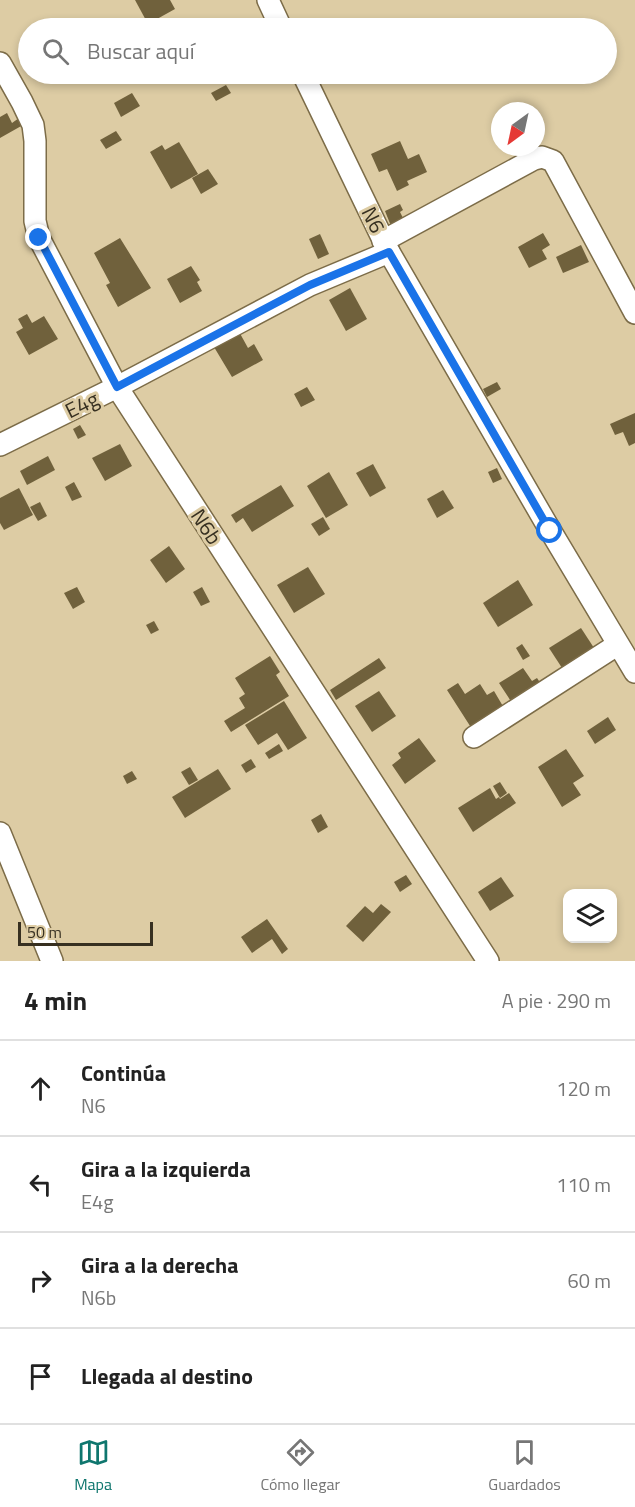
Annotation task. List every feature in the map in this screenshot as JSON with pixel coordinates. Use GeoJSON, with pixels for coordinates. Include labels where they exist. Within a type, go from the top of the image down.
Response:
{"type":"FeatureCollection","features":[{"type":"Feature","properties":{"kind":"street"},"geometry":{"type":"LineString","coordinates":[[268,0],[276,18]]}},
{"type":"Feature","properties":{"kind":"street","name":"N6b"},"geometry":{"type":"LineString","coordinates":[[0,63],[33,125],[35,220],[39,238],[117,387],[488,961]]}},
{"type":"Feature","properties":{"kind":"street","name":"N6"},"geometry":{"type":"LineString","coordinates":[[308,84],[386,246],[617,645],[635,672]]}},
{"type":"Feature","properties":{"kind":"street","name":"E4g"},"geometry":{"type":"LineString","coordinates":[[0,446],[386,246],[534,159],[548,157],[553,161],[635,313]]}},
{"type":"Feature","properties":{"kind":"street"},"geometry":{"type":"LineString","coordinates":[[474,737],[617,645]]}},
{"type":"Feature","properties":{"kind":"street"},"geometry":{"type":"LineString","coordinates":[[0,833],[52,961]]}},
{"type":"Feature","properties":{"kind":"building"},"geometry":{"type":"Polygon","coordinates":[[[135,0],[170,0],[175,9],[159,18],[145,18],[135,0]]]}},
{"type":"Feature","properties":{"kind":"building"},"geometry":{"type":"Polygon","coordinates":[[[226,85],[231,93],[216,101],[211,93],[226,85]]]}},
{"type":"Feature","properties":{"kind":"building"},"geometry":{"type":"Polygon","coordinates":[[[132,93],[140,106],[121,117],[114,103],[132,93]]]}},
{"type":"Feature","properties":{"kind":"building"},"geometry":{"type":"Polygon","coordinates":[[[7,113],[12,123],[19,118],[23,125],[0,138],[0,117],[7,113]]]}},
{"type":"Feature","properties":{"kind":"building"},"geometry":{"type":"Polygon","coordinates":[[[116,131],[122,140],[106,149],[100,140],[116,131]]]}},
{"type":"Feature","properties":{"kind":"building"},"geometry":{"type":"Polygon","coordinates":[[[400,141],[408,159],[419,154],[427,172],[407,181],[409,185],[397,191],[387,169],[379,172],[371,154],[400,141]]]}},
{"type":"Feature","properties":{"kind":"building"},"geometry":{"type":"Polygon","coordinates":[[[179,142],[198,174],[171,189],[150,152],[162,145],[165,150],[179,142]]]}},
{"type":"Feature","properties":{"kind":"building"},"geometry":{"type":"Polygon","coordinates":[[[208,169],[218,184],[201,194],[192,178],[208,169]]]}},
{"type":"Feature","properties":{"kind":"building"},"geometry":{"type":"Polygon","coordinates":[[[400,204],[403,210],[400,212],[404,220],[391,226],[385,211],[400,204]]]}},
{"type":"Feature","properties":{"kind":"building"},"geometry":{"type":"Polygon","coordinates":[[[543,233],[550,245],[542,250],[547,259],[529,268],[518,247],[543,233]]]}},
{"type":"Feature","properties":{"kind":"building"},"geometry":{"type":"Polygon","coordinates":[[[320,234],[329,254],[318,259],[309,239],[320,234]]]}},
{"type":"Feature","properties":{"kind":"building"},"geometry":{"type":"Polygon","coordinates":[[[120,238],[151,288],[118,307],[106,285],[110,283],[94,253],[120,238]]]}},
{"type":"Feature","properties":{"kind":"building"},"geometry":{"type":"Polygon","coordinates":[[[581,245],[589,262],[563,273],[556,257],[581,245]]]}},
{"type":"Feature","properties":{"kind":"building"},"geometry":{"type":"Polygon","coordinates":[[[191,266],[200,280],[197,282],[202,291],[180,303],[167,279],[191,266]]]}},
{"type":"Feature","properties":{"kind":"building"},"geometry":{"type":"Polygon","coordinates":[[[350,288],[367,319],[346,331],[329,300],[350,288]]]}},
{"type":"Feature","properties":{"kind":"building"},"geometry":{"type":"Polygon","coordinates":[[[27,314],[32,323],[44,316],[58,339],[29,355],[16,332],[23,328],[18,319],[27,314]]]}},
{"type":"Feature","properties":{"kind":"building"},"geometry":{"type":"Polygon","coordinates":[[[237,328],[248,348],[254,344],[263,360],[232,377],[211,342],[237,328]]]}},
{"type":"Feature","properties":{"kind":"building"},"geometry":{"type":"Polygon","coordinates":[[[497,382],[501,389],[487,397],[483,389],[497,382]]]}},
{"type":"Feature","properties":{"kind":"building"},"geometry":{"type":"Polygon","coordinates":[[[307,387],[315,400],[301,407],[294,394],[307,387]]]}},
{"type":"Feature","properties":{"kind":"building"},"geometry":{"type":"Polygon","coordinates":[[[635,413],[635,443],[629,446],[623,432],[615,435],[610,424],[635,413]]]}},
{"type":"Feature","properties":{"kind":"building"},"geometry":{"type":"Polygon","coordinates":[[[80,425],[86,435],[78,439],[73,429],[80,425]]]}},
{"type":"Feature","properties":{"kind":"building"},"geometry":{"type":"Polygon","coordinates":[[[120,444],[132,466],[105,481],[92,458],[120,444]]]}},
{"type":"Feature","properties":{"kind":"building"},"geometry":{"type":"Polygon","coordinates":[[[48,456],[55,470],[27,485],[20,471],[48,456]]]}},
{"type":"Feature","properties":{"kind":"building"},"geometry":{"type":"Polygon","coordinates":[[[373,464],[386,488],[370,497],[356,473],[373,464]]]}},
{"type":"Feature","properties":{"kind":"building"},"geometry":{"type":"Polygon","coordinates":[[[497,468],[502,479],[493,483],[488,472],[497,468]]]}},
{"type":"Feature","properties":{"kind":"building"},"geometry":{"type":"Polygon","coordinates":[[[329,472],[348,505],[326,518],[307,486],[329,472]]]}},
{"type":"Feature","properties":{"kind":"building"},"geometry":{"type":"Polygon","coordinates":[[[74,482],[82,497],[72,501],[65,487],[74,482]]]}},
{"type":"Feature","properties":{"kind":"building"},"geometry":{"type":"Polygon","coordinates":[[[281,485],[294,506],[252,532],[243,518],[236,523],[231,515],[281,485]]]}},
{"type":"Feature","properties":{"kind":"building"},"geometry":{"type":"Polygon","coordinates":[[[19,488],[33,515],[4,530],[0,523],[0,498],[19,488]]]}},
{"type":"Feature","properties":{"kind":"building"},"geometry":{"type":"Polygon","coordinates":[[[443,490],[454,508],[437,518],[427,499],[443,490]]]}},
{"type":"Feature","properties":{"kind":"building"},"geometry":{"type":"Polygon","coordinates":[[[40,502],[47,516],[38,521],[30,507],[40,502]]]}},
{"type":"Feature","properties":{"kind":"building"},"geometry":{"type":"Polygon","coordinates":[[[323,517],[330,529],[319,536],[311,524],[323,517]]]}},
{"type":"Feature","properties":{"kind":"building"},"geometry":{"type":"Polygon","coordinates":[[[169,546],[185,569],[166,583],[150,560],[169,546]]]}},
{"type":"Feature","properties":{"kind":"building"},"geometry":{"type":"Polygon","coordinates":[[[308,567],[325,594],[294,613],[277,585],[308,567]]]}},
{"type":"Feature","properties":{"kind":"building"},"geometry":{"type":"Polygon","coordinates":[[[518,580],[533,605],[498,627],[483,603],[518,580]]]}},
{"type":"Feature","properties":{"kind":"building"},"geometry":{"type":"Polygon","coordinates":[[[77,587],[85,602],[73,609],[64,593],[77,587]]]}},
{"type":"Feature","properties":{"kind":"building"},"geometry":{"type":"Polygon","coordinates":[[[202,587],[210,602],[201,606],[193,592],[202,587]]]}},
{"type":"Feature","properties":{"kind":"building"},"geometry":{"type":"Polygon","coordinates":[[[154,621],[159,630],[151,634],[146,625],[154,621]]]}},
{"type":"Feature","properties":{"kind":"building"},"geometry":{"type":"Polygon","coordinates":[[[581,628],[596,651],[564,671],[549,648],[581,628]]]}},
{"type":"Feature","properties":{"kind":"building"},"geometry":{"type":"Polygon","coordinates":[[[522,644],[530,656],[523,660],[516,648],[522,644]]]}},
{"type":"Feature","properties":{"kind":"building"},"geometry":{"type":"Polygon","coordinates":[[[270,656],[280,672],[276,675],[289,696],[231,732],[224,721],[245,708],[239,698],[245,694],[235,678],[270,656]]]}},
{"type":"Feature","properties":{"kind":"building"},"geometry":{"type":"Polygon","coordinates":[[[379,658],[386,668],[336,700],[330,690],[379,658]]]}},
{"type":"Feature","properties":{"kind":"building"},"geometry":{"type":"Polygon","coordinates":[[[523,668],[532,681],[537,678],[543,687],[514,706],[499,683],[523,668]]]}},
{"type":"Feature","properties":{"kind":"building"},"geometry":{"type":"Polygon","coordinates":[[[458,683],[465,694],[480,684],[487,695],[494,691],[504,708],[472,729],[447,690],[458,683]]]}},
{"type":"Feature","properties":{"kind":"building"},"geometry":{"type":"Polygon","coordinates":[[[379,691],[396,716],[372,732],[355,706],[379,691]]]}},
{"type":"Feature","properties":{"kind":"building"},"geometry":{"type":"Polygon","coordinates":[[[284,701],[307,738],[288,750],[277,733],[258,745],[245,725],[284,701]]]}},
{"type":"Feature","properties":{"kind":"building"},"geometry":{"type":"Polygon","coordinates":[[[608,717],[616,730],[595,744],[587,731],[608,717]]]}},
{"type":"Feature","properties":{"kind":"building"},"geometry":{"type":"Polygon","coordinates":[[[419,738],[436,761],[405,784],[392,765],[401,758],[398,753],[419,738]]]}},
{"type":"Feature","properties":{"kind":"building"},"geometry":{"type":"Polygon","coordinates":[[[279,744],[283,751],[269,759],[265,753],[279,744]]]}},
{"type":"Feature","properties":{"kind":"building"},"geometry":{"type":"Polygon","coordinates":[[[566,749],[584,776],[573,783],[581,795],[562,807],[538,767],[566,749]]]}},
{"type":"Feature","properties":{"kind":"building"},"geometry":{"type":"Polygon","coordinates":[[[251,759],[256,767],[246,773],[241,765],[251,759]]]}},
{"type":"Feature","properties":{"kind":"building"},"geometry":{"type":"Polygon","coordinates":[[[190,767],[198,780],[189,785],[181,772],[190,767]]]}},
{"type":"Feature","properties":{"kind":"building"},"geometry":{"type":"Polygon","coordinates":[[[218,769],[231,789],[185,818],[172,797],[218,769]]]}},
{"type":"Feature","properties":{"kind":"building"},"geometry":{"type":"Polygon","coordinates":[[[132,771],[137,779],[127,784],[123,776],[132,771]]]}},
{"type":"Feature","properties":{"kind":"building"},"geometry":{"type":"Polygon","coordinates":[[[500,782],[507,793],[500,798],[493,786],[500,782]]]}},
{"type":"Feature","properties":{"kind":"building"},"geometry":{"type":"Polygon","coordinates":[[[490,788],[496,799],[509,793],[516,803],[473,832],[458,808],[490,788]]]}},
{"type":"Feature","properties":{"kind":"building"},"geometry":{"type":"Polygon","coordinates":[[[321,814],[328,827],[318,833],[311,820],[321,814]]]}},
{"type":"Feature","properties":{"kind":"building"},"geometry":{"type":"Polygon","coordinates":[[[406,875],[412,884],[400,892],[394,882],[406,875]]]}},
{"type":"Feature","properties":{"kind":"building"},"geometry":{"type":"Polygon","coordinates":[[[501,877],[514,896],[490,911],[478,892],[501,877]]]}},
{"type":"Feature","properties":{"kind":"building"},"geometry":{"type":"Polygon","coordinates":[[[381,904],[391,912],[363,942],[346,926],[365,906],[373,913],[381,904]]]}},
{"type":"Feature","properties":{"kind":"building"},"geometry":{"type":"Polygon","coordinates":[[[267,919],[288,949],[282,954],[272,939],[252,953],[241,937],[267,919]]]}},
{"type":"Feature","properties":{"kind":"route"},"geometry":{"type":"LineString","coordinates":[[39,238],[117,387],[310,285],[389,252],[550,531]]}}]}
